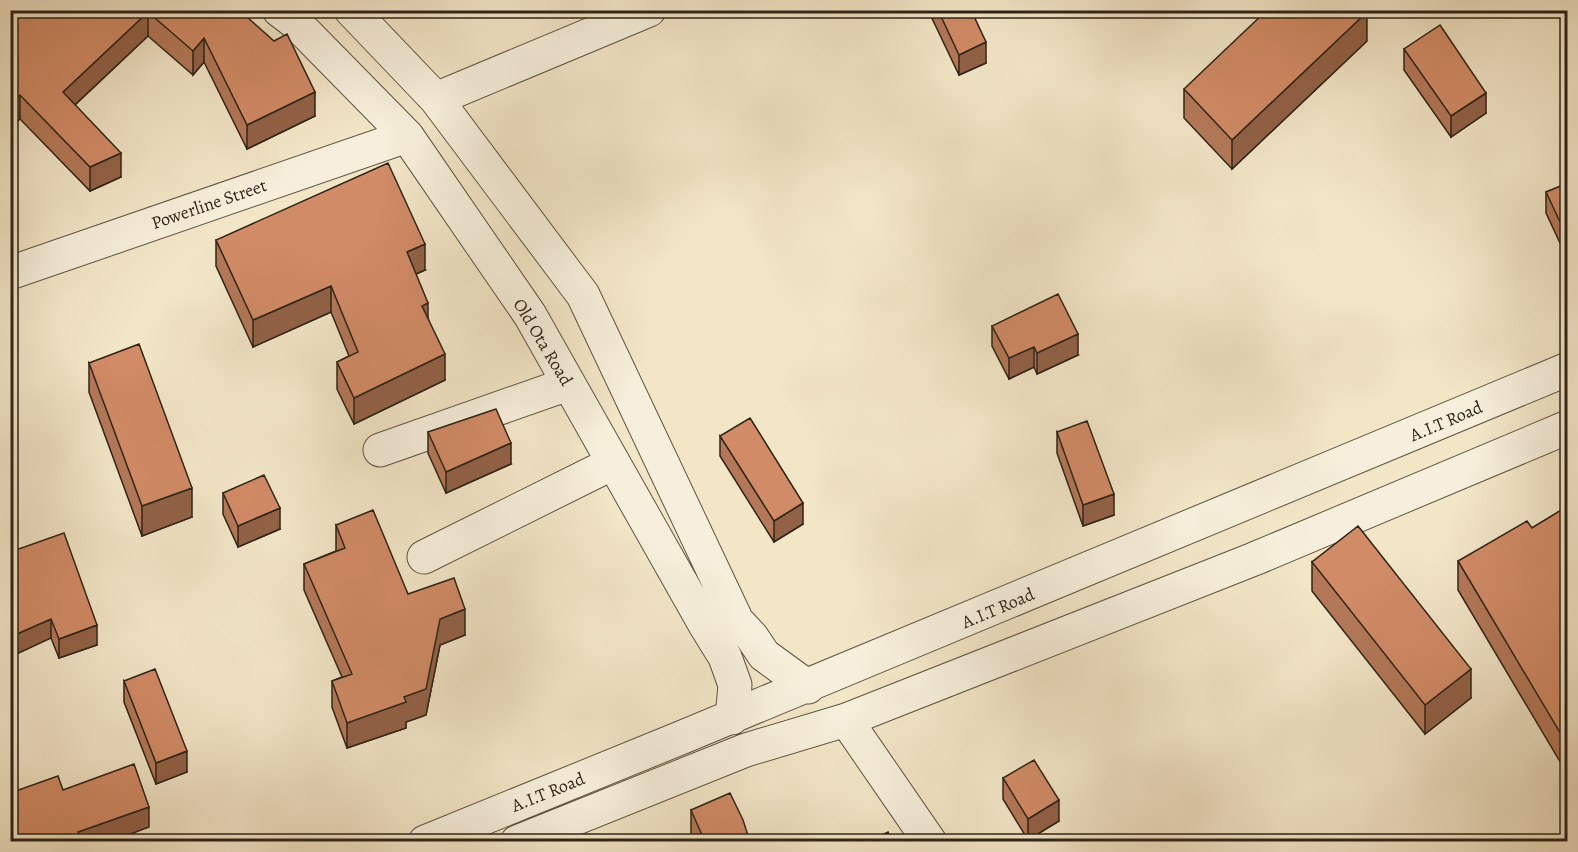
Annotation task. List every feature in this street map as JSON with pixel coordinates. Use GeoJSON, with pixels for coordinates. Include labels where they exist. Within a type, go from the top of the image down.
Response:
{"type":"FeatureCollection","features":[{"type":"Feature","properties":{"kind":"street","name":"Old Ota Road"},"geometry":{"type":"LineString","coordinates":[[279,10],[296,23],[407,136],[530,315],[724,657],[735,685],[732,718]]}},
{"type":"Feature","properties":{"kind":"street"},"geometry":{"type":"LineString","coordinates":[[351,10],[436,99],[583,295],[737,621],[764,655],[808,687]]}},
{"type":"Feature","properties":{"kind":"street"},"geometry":{"type":"LineString","coordinates":[[436,99],[649,10]]}},
{"type":"Feature","properties":{"kind":"street","name":"Powerline Street"},"geometry":{"type":"LineString","coordinates":[[10,273],[407,136]]}},
{"type":"Feature","properties":{"kind":"street","name":"A.I.T Road"},"geometry":{"type":"LineString","coordinates":[[425,842],[808,687],[1568,369]]}},
{"type":"Feature","properties":{"kind":"street"},"geometry":{"type":"LineString","coordinates":[[380,450],[568,384]]}},
{"type":"Feature","properties":{"kind":"street","name":"A.I.T Road"},"geometry":{"type":"LineString","coordinates":[[517,842],[746,750],[846,720],[1254,559],[1568,427]]}},
{"type":"Feature","properties":{"kind":"street"},"geometry":{"type":"LineString","coordinates":[[424,557],[613,463]]}},
{"type":"Feature","properties":{"kind":"street"},"geometry":{"type":"LineString","coordinates":[[846,720],[930,842]]}},
{"type":"Feature","properties":{"kind":"building"},"geometry":{"type":"Polygon","coordinates":[[[10,10],[239,10],[274,41],[287,34],[315,92],[247,125],[204,38],[193,51],[148,12],[63,92],[121,153],[90,167],[20,95],[10,104],[10,10]]]}},
{"type":"Feature","properties":{"kind":"building"},"geometry":{"type":"Polygon","coordinates":[[[938,10],[971,10],[986,42],[959,55],[938,10]]]}},
{"type":"Feature","properties":{"kind":"building"},"geometry":{"type":"Polygon","coordinates":[[[1267,10],[1365,10],[1367,12],[1232,140],[1184,89],[1267,10]]]}},
{"type":"Feature","properties":{"kind":"building"},"geometry":{"type":"Polygon","coordinates":[[[1440,25],[1486,93],[1451,116],[1404,49],[1440,25]]]}},
{"type":"Feature","properties":{"kind":"building"},"geometry":{"type":"Polygon","coordinates":[[[388,163],[425,244],[407,252],[428,303],[422,306],[445,354],[354,398],[337,362],[358,352],[331,286],[253,320],[216,240],[388,163]]]}},
{"type":"Feature","properties":{"kind":"building"},"geometry":{"type":"Polygon","coordinates":[[[1568,183],[1568,221],[1561,224],[1546,192],[1568,183]]]}},
{"type":"Feature","properties":{"kind":"building"},"geometry":{"type":"Polygon","coordinates":[[[1058,294],[1078,334],[1037,353],[1034,347],[1009,358],[992,326],[1058,294]]]}},
{"type":"Feature","properties":{"kind":"building"},"geometry":{"type":"Polygon","coordinates":[[[139,344],[192,488],[142,506],[89,363],[139,344]]]}},
{"type":"Feature","properties":{"kind":"building"},"geometry":{"type":"Polygon","coordinates":[[[496,409],[511,443],[446,472],[428,432],[496,409]]]}},
{"type":"Feature","properties":{"kind":"building"},"geometry":{"type":"Polygon","coordinates":[[[750,418],[803,503],[774,521],[720,436],[750,418]]]}},
{"type":"Feature","properties":{"kind":"building"},"geometry":{"type":"Polygon","coordinates":[[[1087,421],[1114,494],[1083,505],[1057,432],[1087,421]]]}},
{"type":"Feature","properties":{"kind":"building"},"geometry":{"type":"Polygon","coordinates":[[[264,475],[280,508],[238,526],[223,493],[264,475]]]}},
{"type":"Feature","properties":{"kind":"building"},"geometry":{"type":"Polygon","coordinates":[[[1568,506],[1568,733],[1562,736],[1458,561],[1527,521],[1532,528],[1568,506]]]}},
{"type":"Feature","properties":{"kind":"building"},"geometry":{"type":"Polygon","coordinates":[[[373,510],[408,594],[454,578],[465,609],[440,619],[426,689],[404,697],[406,702],[347,723],[332,681],[352,674],[304,564],[345,548],[336,525],[373,510]]]}},
{"type":"Feature","properties":{"kind":"building"},"geometry":{"type":"Polygon","coordinates":[[[1358,526],[1471,669],[1425,705],[1312,562],[1358,526]]]}},
{"type":"Feature","properties":{"kind":"building"},"geometry":{"type":"Polygon","coordinates":[[[64,533],[97,625],[59,639],[51,619],[10,637],[10,552],[64,533]]]}},
{"type":"Feature","properties":{"kind":"building"},"geometry":{"type":"Polygon","coordinates":[[[155,669],[187,751],[156,763],[124,681],[155,669]]]}},
{"type":"Feature","properties":{"kind":"building"},"geometry":{"type":"Polygon","coordinates":[[[1034,760],[1059,800],[1028,819],[1003,778],[1034,760]]]}},
{"type":"Feature","properties":{"kind":"building"},"geometry":{"type":"Polygon","coordinates":[[[134,764],[149,807],[78,832],[79,835],[60,842],[10,842],[10,793],[58,776],[63,790],[134,764]]]}},
{"type":"Feature","properties":{"kind":"building"},"geometry":{"type":"Polygon","coordinates":[[[730,793],[743,820],[750,842],[705,842],[691,810],[730,793]]]}},
{"type":"Feature","properties":{"kind":"building"},"geometry":{"type":"Polygon","coordinates":[[[888,832],[892,842],[867,842],[888,832]]]}}]}
